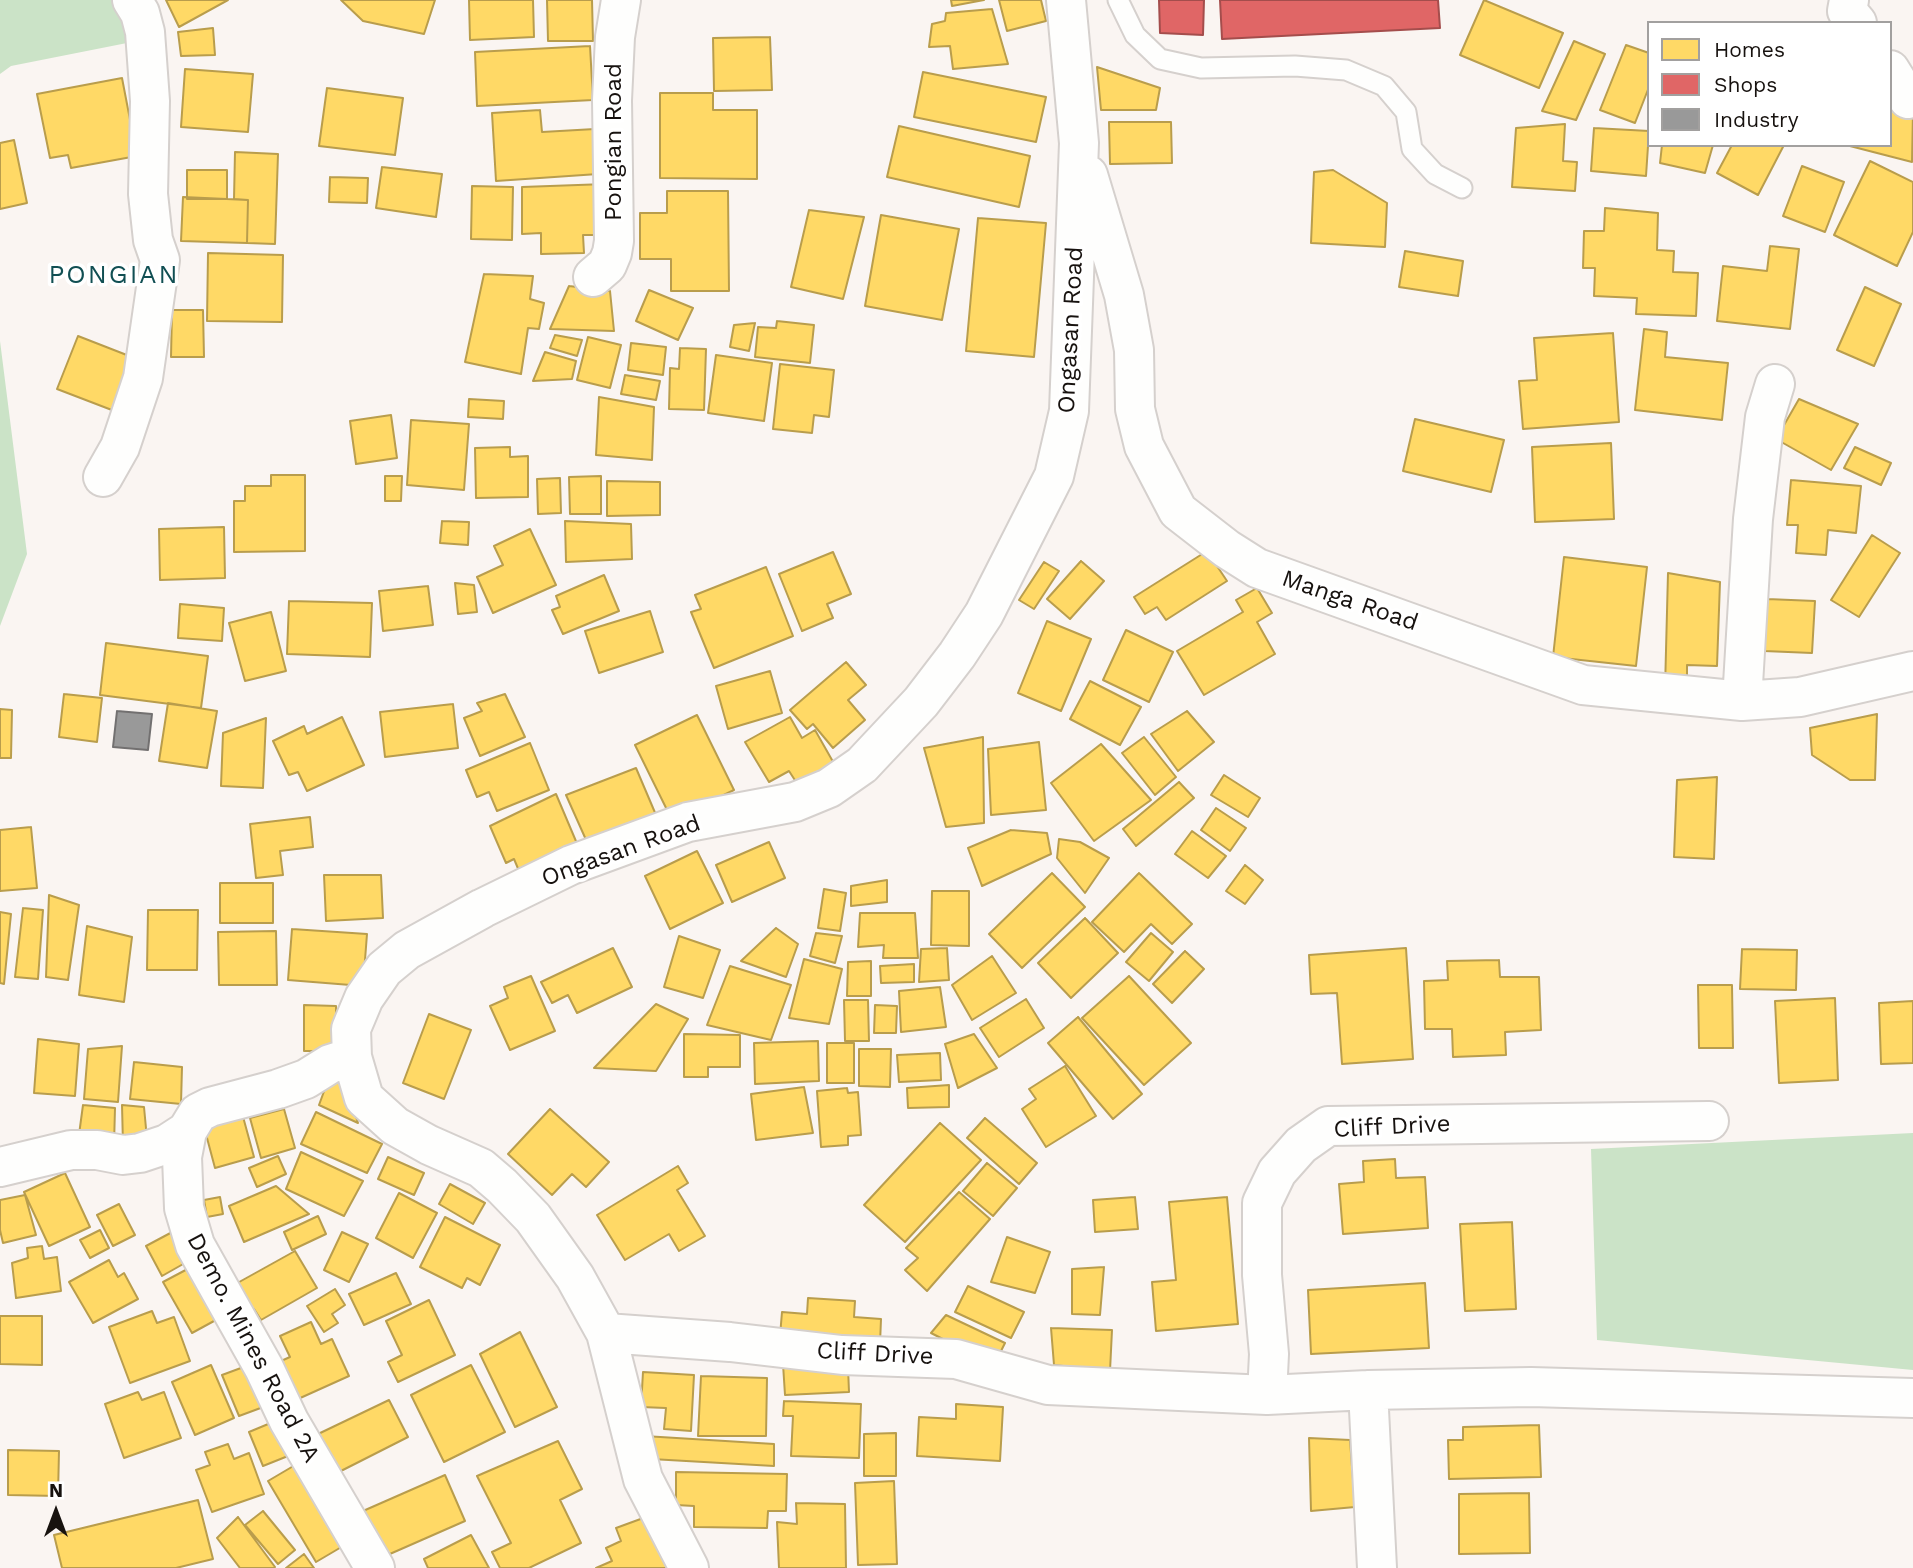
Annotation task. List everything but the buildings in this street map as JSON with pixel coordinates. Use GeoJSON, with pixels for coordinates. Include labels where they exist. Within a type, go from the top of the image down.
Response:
{"type":"FeatureCollection","features":[{"type":"Feature","properties":{"kind":"street"},"geometry":{"type":"LineString","coordinates":[[103,477],[120,447],[143,378],[160,260],[153,240],[148,194],[150,101],[145,32],[140,13],[132,0]]}},
{"type":"Feature","properties":{"kind":"street","name":"Pongian Road"},"geometry":{"type":"LineString","coordinates":[[593,277],[607,265],[614,241],[612,100],[615,37],[621,0]]}},
{"type":"Feature","properties":{"kind":"street","name":"Ongasan Road"},"geometry":{"type":"LineString","coordinates":[[689,1568],[642,1479],[606,1333],[575,1277],[533,1218],[502,1185],[481,1168],[429,1145],[395,1126],[364,1098],[352,1058],[351,1028],[364,998],[384,969],[407,950],[483,908],[571,865],[688,822],[795,802],[829,788],[862,765],[921,702],[957,655],[984,614],[1054,476],[1069,411],[1079,143],[1066,0]]}},
{"type":"Feature","properties":{"kind":"street"},"geometry":{"type":"LineString","coordinates":[[1849,0],[1847,11],[1855,21]]}},
{"type":"Feature","properties":{"kind":"street","name":"Manga Road"},"geometry":{"type":"LineString","coordinates":[[1079,143],[1124,295],[1134,350],[1135,409],[1144,446],[1178,511],[1227,550],[1256,568],[1583,685],[1742,701],[1800,697],[1913,671]]}},
{"type":"Feature","properties":{"kind":"street"},"geometry":{"type":"LineString","coordinates":[[1742,701],[1753,519],[1765,417],[1775,384]]}},
{"type":"Feature","properties":{"kind":"street"},"geometry":{"type":"LineString","coordinates":[[0,1167],[71,1150],[97,1150],[123,1155],[140,1153],[167,1144],[187,1131],[198,1114],[210,1107],[278,1089],[306,1079],[330,1064],[352,1058]]}},
{"type":"Feature","properties":{"kind":"street","name":"Cliff Drive"},"geometry":{"type":"LineString","coordinates":[[1267,1395],[1269,1354],[1262,1275],[1262,1203],[1277,1172],[1301,1145],[1328,1126],[1709,1121]]}},
{"type":"Feature","properties":{"kind":"street","name":"Demo. Mines Road 2A"},"geometry":{"type":"LineString","coordinates":[[187,1131],[182,1157],[184,1208],[195,1245],[264,1368],[289,1421],[375,1568]]}},
{"type":"Feature","properties":{"kind":"street","name":"Cliff Drive"},"geometry":{"type":"LineString","coordinates":[[606,1333],[730,1342],[842,1355],[956,1359],[1048,1385],[1267,1395],[1531,1387],[1913,1398]]}},
{"type":"Feature","properties":{"kind":"street"},"geometry":{"type":"LineString","coordinates":[[1368,1390],[1377,1568]]}},
{"type":"Feature","properties":{"kind":"lane"},"geometry":{"type":"LineString","coordinates":[[1118,0],[1135,35],[1160,59],[1201,68],[1295,65],[1346,70],[1384,86],[1406,112],[1412,149],[1435,174],[1462,188]]}},
{"type":"Feature","properties":{"kind":"green space"},"geometry":{"type":"Polygon","coordinates":[[[0,0],[115,0],[132,42],[11,66],[0,74],[0,0]]]}},
{"type":"Feature","properties":{"kind":"green space"},"geometry":{"type":"Polygon","coordinates":[[[0,341],[27,554],[0,626],[0,341]]]}},
{"type":"Feature","properties":{"kind":"green space"},"geometry":{"type":"Polygon","coordinates":[[[1913,1133],[1913,1370],[1597,1340],[1591,1149],[1913,1133]]]}},
{"type":"Feature","properties":{"kind":"district","name":"PONGIAN"},"geometry":{"type":"Point","coordinates":[114,275]}}]}
